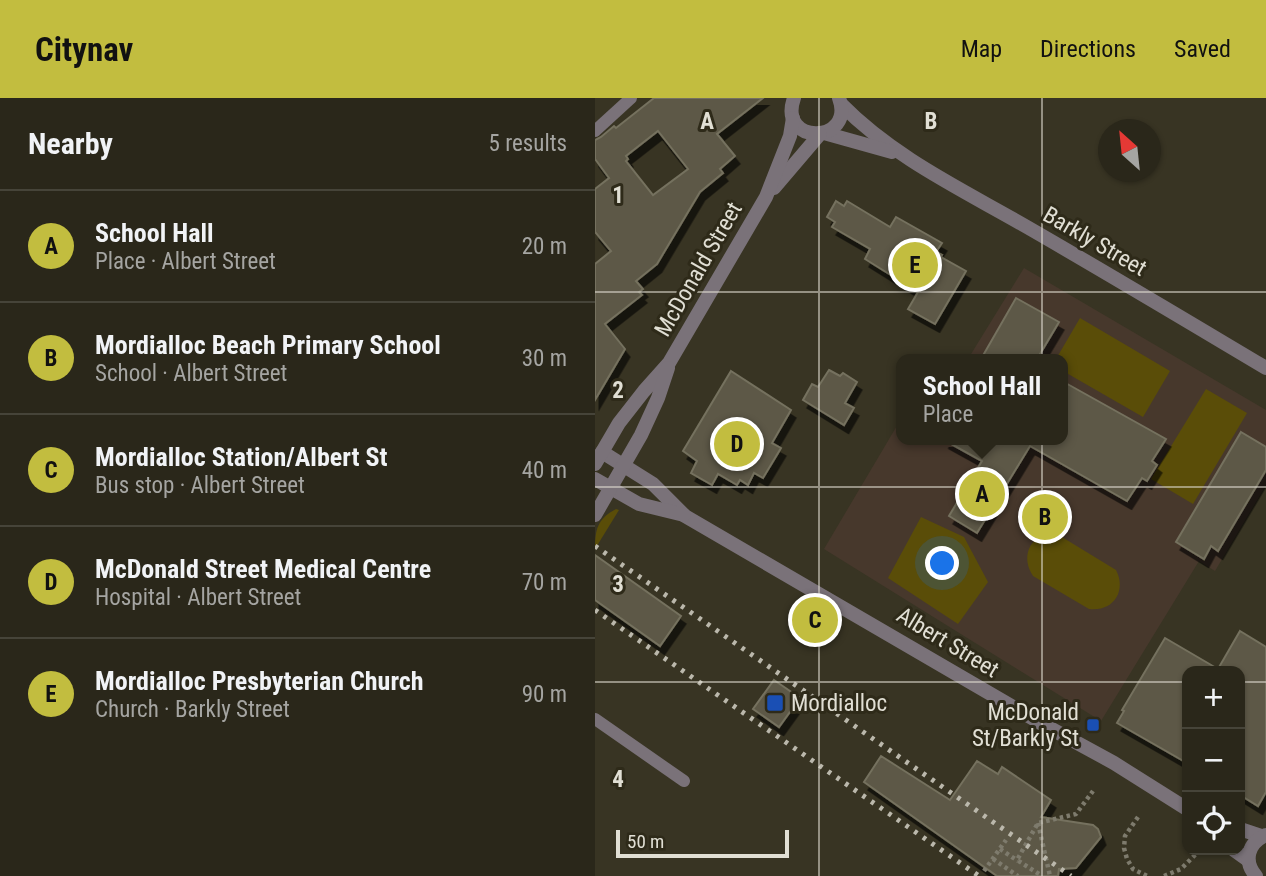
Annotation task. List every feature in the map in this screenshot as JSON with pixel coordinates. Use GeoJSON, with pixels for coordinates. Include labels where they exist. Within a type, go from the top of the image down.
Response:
{"type":"FeatureCollection","features":[{"type":"Feature","properties":{"kind":"street"},"geometry":{"type":"LineString","coordinates":[[785,98],[793,110]]}},
{"type":"Feature","properties":{"kind":"street","name":"Barkly Street"},"geometry":{"type":"LineString","coordinates":[[840,100],[863,126],[900,154],[1266,368]]}},
{"type":"Feature","properties":{"kind":"street","name":"McDonald Street"},"geometry":{"type":"LineString","coordinates":[[766,197],[822,134],[833,128],[839,120],[840,100]]}},
{"type":"Feature","properties":{"kind":"street","name":"Barkly Street"},"geometry":{"type":"LineString","coordinates":[[793,110],[797,126],[805,132],[900,154]]}},
{"type":"Feature","properties":{"kind":"street","name":"McDonald Street"},"geometry":{"type":"LineString","coordinates":[[599,458],[619,423],[669,363],[766,197],[790,136],[793,110]]}},
{"type":"Feature","properties":{"kind":"street","name":"McDonald Street"},"geometry":{"type":"LineString","coordinates":[[595,515],[641,435],[659,398],[669,363]]}},
{"type":"Feature","properties":{"kind":"street","name":"Albert Street"},"geometry":{"type":"LineString","coordinates":[[599,458],[623,466],[653,484],[685,516],[1114,763],[1182,806]]}},
{"type":"Feature","properties":{"kind":"street","name":"Albert Street"},"geometry":{"type":"LineString","coordinates":[[595,479],[639,504],[685,516]]}},
{"type":"Feature","properties":{"kind":"street"},"geometry":{"type":"LineString","coordinates":[[1245,830],[1264,836]]}},
{"type":"Feature","properties":{"kind":"street"},"geometry":{"type":"LineString","coordinates":[[1256,876],[1248,860],[1251,846],[1264,836]]}},
{"type":"Feature","properties":{"kind":"street"},"geometry":{"type":"LineString","coordinates":[[1241,855],[1248,860]]}},
{"type":"Feature","properties":{"kind":"lane"},"geometry":{"type":"LineString","coordinates":[[595,131],[631,98]]}},
{"type":"Feature","properties":{"kind":"lane"},"geometry":{"type":"LineString","coordinates":[[595,719],[684,782]]}},
{"type":"Feature","properties":{"kind":"path"},"geometry":{"type":"LineString","coordinates":[[1000,849],[1039,874],[1017,860],[1038,823],[1076,814],[1093,791]]}},
{"type":"Feature","properties":{"kind":"path"},"geometry":{"type":"LineString","coordinates":[[1138,817],[1125,836],[1124,848],[1133,869],[1147,876]]}},
{"type":"Feature","properties":{"kind":"path"},"geometry":{"type":"LineString","coordinates":[[1038,823],[1050,876]]}},
{"type":"Feature","properties":{"kind":"path"},"geometry":{"type":"LineString","coordinates":[[984,871],[1006,840]]}},
{"type":"Feature","properties":{"kind":"path"},"geometry":{"type":"LineString","coordinates":[[1164,876],[1181,869],[1195,855]]}},
{"type":"Feature","properties":{"kind":"path"},"geometry":{"type":"LineString","coordinates":[[992,859],[1018,876]]}},
{"type":"Feature","properties":{"kind":"shaded area"},"geometry":{"type":"Polygon","coordinates":[[[1024,268],[1266,410],[1266,485],[1215,571],[1199,561],[1101,721],[824,549],[896,427],[896,445],[1068,445],[1068,354],[971,354],[1024,268]]]}},
{"type":"Feature","properties":{"kind":"shaded area"},"geometry":{"type":"Polygon","coordinates":[[[1080,318],[1170,371],[1143,417],[1068,374],[1068,354],[1059,354],[1080,318]]]}},
{"type":"Feature","properties":{"kind":"shaded area"},"geometry":{"type":"Polygon","coordinates":[[[1206,389],[1247,413],[1193,504],[1151,479],[1206,389]]]}},
{"type":"Feature","properties":{"kind":"shaded area"},"geometry":{"type":"Polygon","coordinates":[[[616,509],[619,510],[595,549],[598,526],[616,509]]]}},
{"type":"Feature","properties":{"kind":"shaded area"},"geometry":{"type":"Polygon","coordinates":[[[921,517],[964,537],[988,582],[958,624],[888,578],[921,517]]]}},
{"type":"Feature","properties":{"kind":"shaded area"},"geometry":{"type":"Polygon","coordinates":[[[1051,533],[1116,570],[1119,592],[1111,604],[1089,609],[1033,576],[1027,556],[1029,549],[1037,539],[1051,533]]]}},
{"type":"Feature","properties":{"kind":"building"},"geometry":{"type":"Polygon","coordinates":[[[654,98],[763,98],[717,134],[735,156],[720,169],[723,173],[700,192],[657,264],[636,281],[643,289],[639,292],[642,295],[605,324],[625,349],[595,400],[595,264],[611,251],[595,232],[595,189],[609,178],[595,159],[595,140],[614,126],[616,128],[654,98]],[[658,131],[626,156],[626,161],[653,195],[688,169],[658,131]]]}},
{"type":"Feature","properties":{"kind":"building"},"geometry":{"type":"Polygon","coordinates":[[[836,201],[844,206],[847,201],[890,227],[896,217],[942,243],[936,252],[966,271],[935,324],[908,309],[918,292],[865,259],[870,249],[832,227],[835,222],[827,217],[836,201]]]}},
{"type":"Feature","properties":{"kind":"building"},"geometry":{"type":"Polygon","coordinates":[[[1016,298],[1059,322],[1040,354],[984,354],[1016,298]]]}},
{"type":"Feature","properties":{"kind":"building"},"geometry":{"type":"Polygon","coordinates":[[[829,370],[840,376],[843,373],[857,382],[845,403],[854,408],[844,425],[803,400],[812,384],[818,387],[829,370]]]}},
{"type":"Feature","properties":{"kind":"building"},"geometry":{"type":"Polygon","coordinates":[[[731,371],[791,410],[772,443],[781,448],[763,478],[754,473],[748,485],[740,480],[737,485],[718,474],[712,485],[691,473],[697,461],[683,451],[731,371]]]}},
{"type":"Feature","properties":{"kind":"building"},"geometry":{"type":"Polygon","coordinates":[[[1068,384],[1166,439],[1152,461],[1157,465],[1147,481],[1142,478],[1127,501],[1030,446],[977,533],[949,516],[982,461],[953,445],[1068,445],[1068,384]]]}},
{"type":"Feature","properties":{"kind":"building"},"geometry":{"type":"Polygon","coordinates":[[[1241,432],[1266,447],[1266,470],[1218,551],[1211,546],[1204,559],[1176,542],[1241,432]]]}},
{"type":"Feature","properties":{"kind":"building"},"geometry":{"type":"Polygon","coordinates":[[[595,555],[681,616],[660,646],[595,600],[595,555]]]}},
{"type":"Feature","properties":{"kind":"building"},"geometry":{"type":"Polygon","coordinates":[[[1240,631],[1266,647],[1266,792],[1258,806],[1245,798],[1245,666],[1220,666],[1240,631]]]}},
{"type":"Feature","properties":{"kind":"building"},"geometry":{"type":"Polygon","coordinates":[[[1165,638],[1213,666],[1182,666],[1182,760],[1117,723],[1165,638]]]}},
{"type":"Feature","properties":{"kind":"building"},"geometry":{"type":"Polygon","coordinates":[[[774,680],[800,698],[779,727],[753,709],[774,680]]]}},
{"type":"Feature","properties":{"kind":"building"},"geometry":{"type":"Polygon","coordinates":[[[881,756],[950,800],[977,761],[998,774],[1002,767],[1051,800],[1041,817],[1093,825],[1101,837],[1076,868],[1059,869],[1058,876],[997,876],[864,782],[881,756]]]}},
{"type":"Feature","properties":{"kind":"railway"},"geometry":{"type":"LineString","coordinates":[[595,546],[1071,876]]}},
{"type":"Feature","properties":{"kind":"railway"},"geometry":{"type":"LineString","coordinates":[[595,610],[979,876]]}},
{"type":"Feature","properties":{"kind":"place","name":"Mordialloc Presbyterian Church"},"geometry":{"type":"Point","coordinates":[915,265]}},
{"type":"Feature","properties":{"kind":"place","name":"McDonald Street Medical Centre"},"geometry":{"type":"Point","coordinates":[737,444]}},
{"type":"Feature","properties":{"kind":"place","name":"School Hall"},"geometry":{"type":"Point","coordinates":[982,494]}},
{"type":"Feature","properties":{"kind":"place","name":"Mordialloc Beach Primary School"},"geometry":{"type":"Point","coordinates":[1045,517]}},
{"type":"Feature","properties":{"kind":"place","name":"Mordialloc Station/Albert St"},"geometry":{"type":"Point","coordinates":[815,620]}},
{"type":"Feature","properties":{"kind":"place","name":"Mordialloc"},"geometry":{"type":"Point","coordinates":[775,703]}},
{"type":"Feature","properties":{"kind":"place","name":"McDonald St/Barkly St"},"geometry":{"type":"Point","coordinates":[1093,725]}}]}
